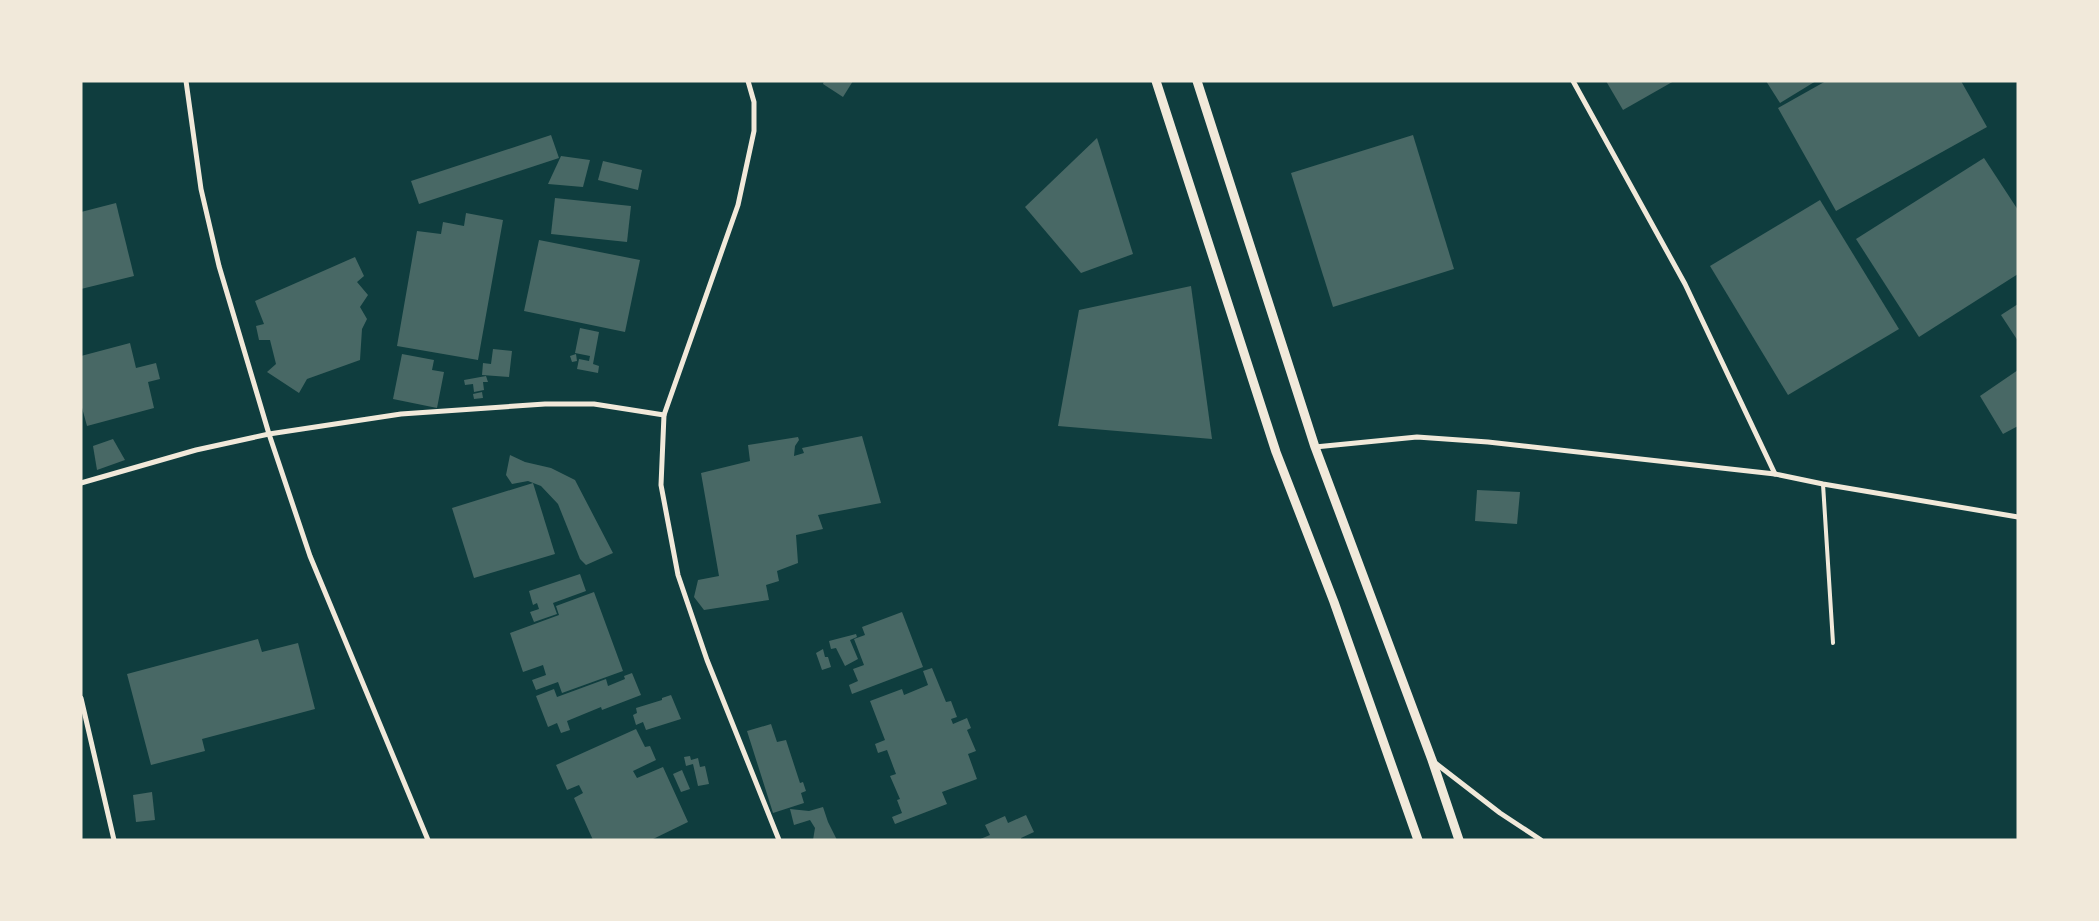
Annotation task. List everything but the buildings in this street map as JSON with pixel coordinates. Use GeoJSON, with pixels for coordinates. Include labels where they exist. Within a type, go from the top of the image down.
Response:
{"type":"FeatureCollection","features":[{"type":"Feature","properties":{"kind":"street"},"geometry":{"type":"LineString","coordinates":[[186,81],[201,189],[219,266],[269,434],[310,556],[428,840]]}},
{"type":"Feature","properties":{"kind":"street"},"geometry":{"type":"LineString","coordinates":[[748,81],[754,102],[754,131],[738,205],[664,416],[661,486],[678,575],[707,660],[779,840]]}},
{"type":"Feature","properties":{"kind":"street"},"geometry":{"type":"LineString","coordinates":[[1156,81],[1276,452],[1334,602],[1418,840]]}},
{"type":"Feature","properties":{"kind":"street"},"geometry":{"type":"LineString","coordinates":[[1197,81],[1315,447],[1432,760],[1459,840]]}},
{"type":"Feature","properties":{"kind":"street"},"geometry":{"type":"LineString","coordinates":[[1573,81],[1685,284],[1775,474]]}},
{"type":"Feature","properties":{"kind":"street"},"geometry":{"type":"LineString","coordinates":[[81,483],[196,450],[269,434],[401,414],[545,404],[594,404],[664,416]]}},
{"type":"Feature","properties":{"kind":"street"},"geometry":{"type":"LineString","coordinates":[[1315,447],[1417,437],[1488,442],[1775,474],[2018,517]]}},
{"type":"Feature","properties":{"kind":"street"},"geometry":{"type":"LineString","coordinates":[[81,698],[114,840]]}},
{"type":"Feature","properties":{"kind":"street"},"geometry":{"type":"LineString","coordinates":[[1432,760],[1500,813],[1541,840]]}},
{"type":"Feature","properties":{"kind":"lane"},"geometry":{"type":"LineString","coordinates":[[1823,484],[1833,643]]}}]}
